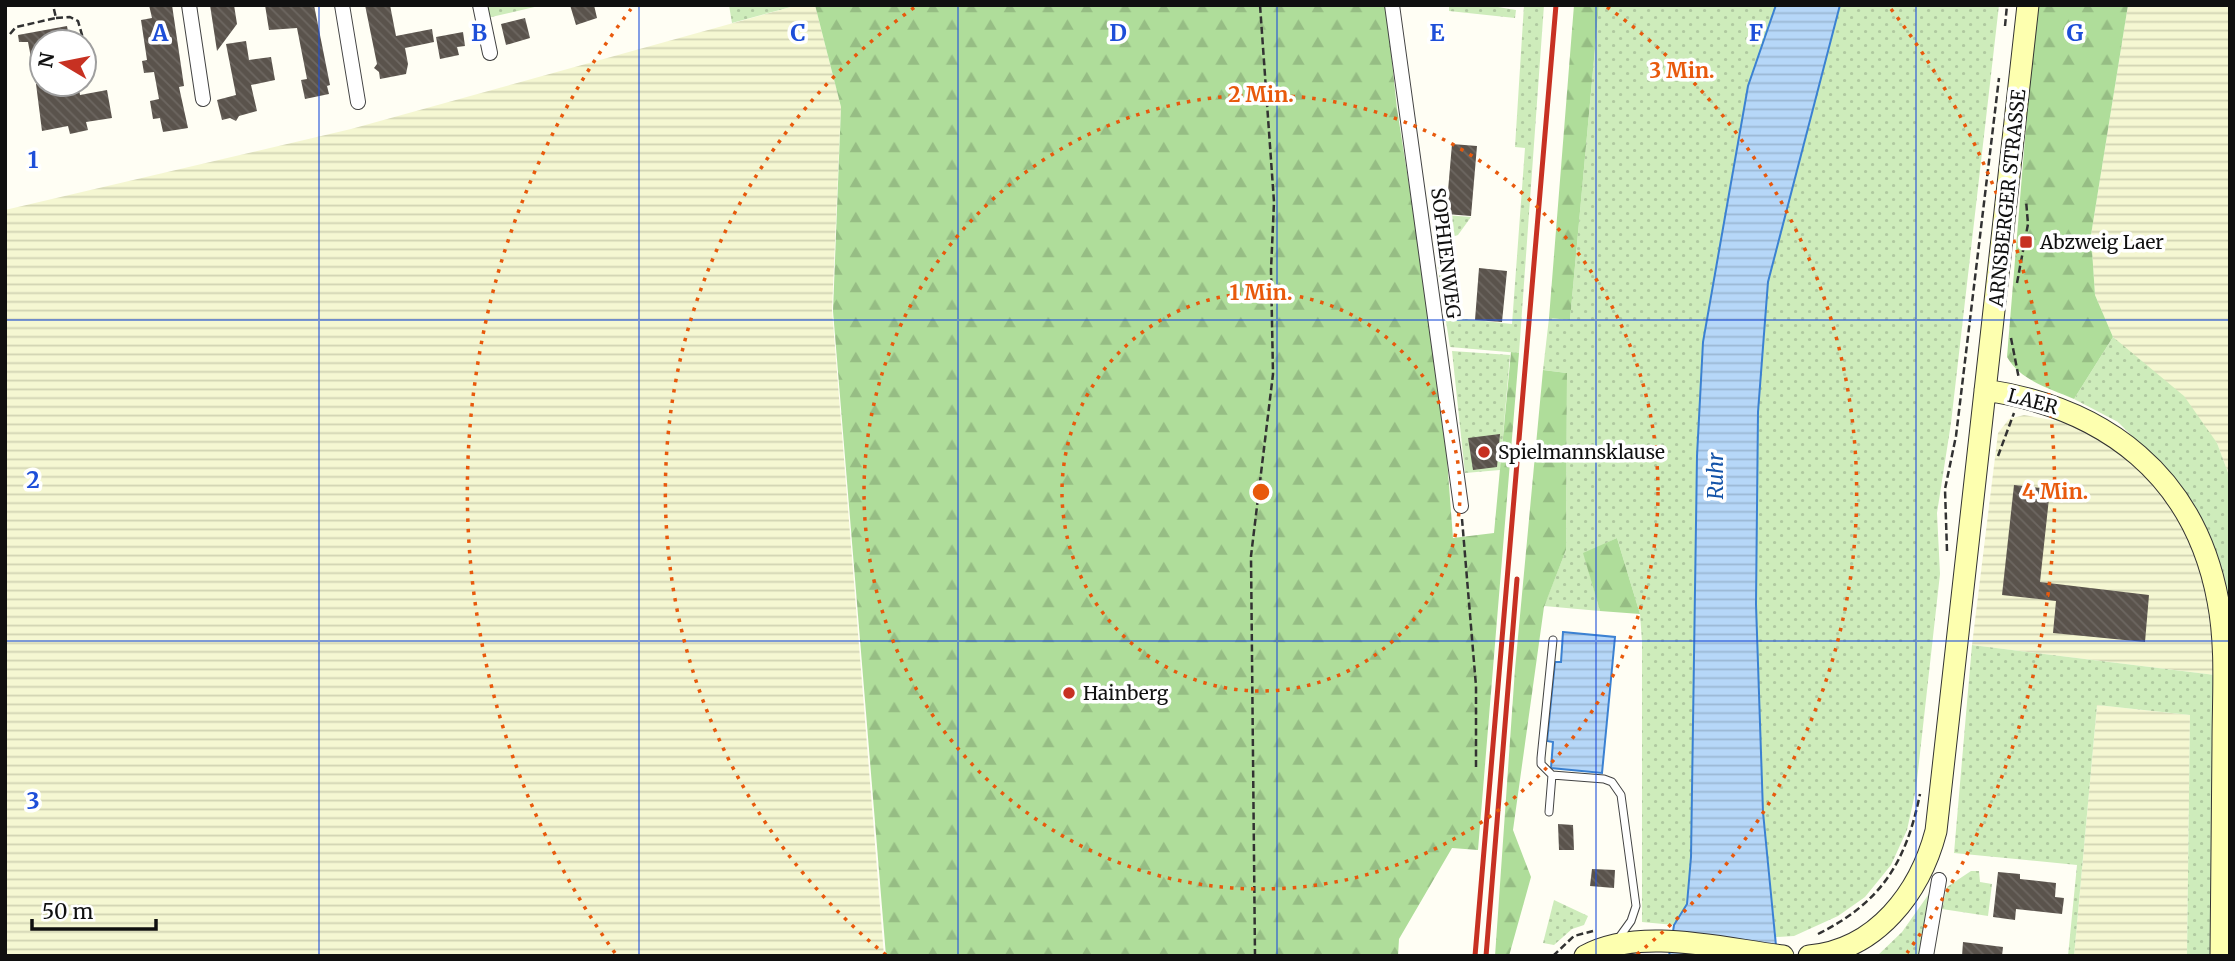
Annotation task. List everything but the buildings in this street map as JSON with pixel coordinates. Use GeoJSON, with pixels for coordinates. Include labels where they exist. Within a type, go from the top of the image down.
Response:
{"type":"FeatureCollection","features":[{"type":"Feature","properties":{"kind":"main road","name":"ARNSBERGER STRASSE"},"geometry":{"type":"LineString","coordinates":[[1985,390],[2028,5]]}},
{"type":"Feature","properties":{"kind":"main road","name":"LAER"},"geometry":{"type":"LineString","coordinates":[[1809,947],[1850,950],[1889,919],[1916,883],[1934,840],[1944,779],[1985,390],[2018,395],[2062,408],[2119,440],[2159,476],[2179,501],[2195,528],[2206,556],[2218,602],[2223,664],[2221,956]]}},
{"type":"Feature","properties":{"kind":"main road"},"geometry":{"type":"LineString","coordinates":[[1585,956],[1613,945],[1656,941],[1782,956]]}},
{"type":"Feature","properties":{"kind":"street"},"geometry":{"type":"LineString","coordinates":[[188,5],[204,99]]}},
{"type":"Feature","properties":{"kind":"street"},"geometry":{"type":"LineString","coordinates":[[342,5],[358,102]]}},
{"type":"Feature","properties":{"kind":"street"},"geometry":{"type":"LineString","coordinates":[[480,5],[490,53]]}},
{"type":"Feature","properties":{"kind":"street","name":"SOPHIENWEG"},"geometry":{"type":"LineString","coordinates":[[1392,5],[1461,506]]}},
{"type":"Feature","properties":{"kind":"street"},"geometry":{"type":"LineString","coordinates":[[1926,956],[1939,880]]}},
{"type":"Feature","properties":{"kind":"lane"},"geometry":{"type":"LineString","coordinates":[[1553,640],[1541,764],[1552,775],[1612,782],[1621,795],[1636,906],[1631,921],[1613,945]]}},
{"type":"Feature","properties":{"kind":"lane"},"geometry":{"type":"LineString","coordinates":[[1549,812],[1552,775]]}},
{"type":"Feature","properties":{"kind":"path"},"geometry":{"type":"LineString","coordinates":[[53,5],[56,18]]}},
{"type":"Feature","properties":{"kind":"path"},"geometry":{"type":"LineString","coordinates":[[1255,956],[1251,556],[1273,374],[1270,270],[1274,202],[1260,5]]}},
{"type":"Feature","properties":{"kind":"path"},"geometry":{"type":"LineString","coordinates":[[2005,29],[2007,5]]}},
{"type":"Feature","properties":{"kind":"path"},"geometry":{"type":"LineString","coordinates":[[10,34],[16,27],[56,18],[70,17],[78,21],[80,28]]}},
{"type":"Feature","properties":{"kind":"path"},"geometry":{"type":"LineString","coordinates":[[1947,558],[1945,489],[1956,436],[1999,78]]}},
{"type":"Feature","properties":{"kind":"path"},"geometry":{"type":"LineString","coordinates":[[1461,506],[1476,686],[1476,768]]}},
{"type":"Feature","properties":{"kind":"path"},"geometry":{"type":"LineString","coordinates":[[1809,947],[1877,893],[1901,859],[1920,792]]}},
{"type":"Feature","properties":{"kind":"green space"},"geometry":{"type":"Polygon","coordinates":[[[484,5],[543,5],[487,18],[484,5]]]}},
{"type":"Feature","properties":{"kind":"green space"},"geometry":{"type":"Polygon","coordinates":[[[729,5],[798,5],[732,23],[729,5]]]}},
{"type":"Feature","properties":{"kind":"green space"},"geometry":{"type":"Polygon","coordinates":[[[798,5],[815,5],[841,107],[832,310],[884,956],[5,956],[5,210],[351,129],[798,5]]]}},
{"type":"Feature","properties":{"kind":"green space"},"geometry":{"type":"Polygon","coordinates":[[[815,5],[1386,5],[1397,109],[1442,393],[1453,538],[1494,533],[1511,352],[1519,353],[1478,850],[1452,848],[1399,939],[1398,956],[886,956],[833,311],[841,107],[815,5]]]}},
{"type":"Feature","properties":{"kind":"green space"},"geometry":{"type":"Polygon","coordinates":[[[1449,5],[1486,5],[1516,10],[1515,18],[1449,11],[1449,5]]]}},
{"type":"Feature","properties":{"kind":"green space"},"geometry":{"type":"Polygon","coordinates":[[[1524,5],[1544,5],[1519,353],[1450,347],[1437,262],[1437,257],[1441,255],[1456,318],[1512,324],[1525,148],[1515,147],[1524,5]]]}},
{"type":"Feature","properties":{"kind":"green space"},"geometry":{"type":"Polygon","coordinates":[[[1574,5],[1599,5],[1570,320],[1549,318],[1574,5]]]}},
{"type":"Feature","properties":{"kind":"green space"},"geometry":{"type":"Polygon","coordinates":[[[1599,5],[1776,5],[1748,86],[1697,456],[1691,857],[1687,904],[1674,925],[1642,922],[1642,641],[1640,614],[1617,538],[1584,554],[1600,611],[1544,606],[1566,550],[1567,373],[1543,370],[1549,318],[1570,320],[1599,5]]]}},
{"type":"Feature","properties":{"kind":"green space"},"geometry":{"type":"Polygon","coordinates":[[[1840,5],[1999,5],[1951,423],[1937,513],[1940,574],[1916,789],[1907,830],[1891,865],[1865,897],[1838,916],[1794,936],[1776,937],[1763,812],[1756,604],[1758,412],[1768,282],[1840,5]]]}},
{"type":"Feature","properties":{"kind":"green space"},"geometry":{"type":"Polygon","coordinates":[[[2036,5],[2128,5],[2091,235],[2095,295],[2113,337],[2074,399],[2028,378],[2007,357],[2036,5]]]}},
{"type":"Feature","properties":{"kind":"green space"},"geometry":{"type":"Polygon","coordinates":[[[2128,5],[2230,5],[2230,478],[2217,443],[2113,337],[2095,295],[2091,235],[2128,5]]]}},
{"type":"Feature","properties":{"kind":"green space"},"geometry":{"type":"Polygon","coordinates":[[[1432,214],[1471,217],[1458,235],[1446,239],[1436,234],[1432,214]]]}},
{"type":"Feature","properties":{"kind":"green space"},"geometry":{"type":"Polygon","coordinates":[[[2113,337],[2184,396],[2217,443],[2230,478],[2230,645],[2216,552],[2181,485],[2118,422],[2074,399],[2113,337]]]}},
{"type":"Feature","properties":{"kind":"green space"},"geometry":{"type":"Polygon","coordinates":[[[1452,351],[1510,355],[1500,470],[1465,473],[1452,351]]]}},
{"type":"Feature","properties":{"kind":"green space"},"geometry":{"type":"Polygon","coordinates":[[[1543,370],[1567,373],[1566,550],[1544,607],[1513,830],[1531,877],[1509,956],[1495,956],[1515,669],[1543,370]]]}},
{"type":"Feature","properties":{"kind":"green space"},"geometry":{"type":"Polygon","coordinates":[[[2024,415],[2063,422],[2104,441],[2130,459],[2157,486],[2187,533],[2203,573],[2214,632],[2215,675],[1972,645],[1998,433],[2009,419],[2024,415]]]}},
{"type":"Feature","properties":{"kind":"green space"},"geometry":{"type":"Polygon","coordinates":[[[1617,538],[1640,614],[1600,611],[1583,553],[1617,538]]]}},
{"type":"Feature","properties":{"kind":"green space"},"geometry":{"type":"Polygon","coordinates":[[[1972,645],[2215,675],[2212,956],[2187,956],[2190,715],[2097,705],[2074,956],[2068,956],[2077,865],[1954,853],[1972,645]]]}},
{"type":"Feature","properties":{"kind":"green space"},"geometry":{"type":"Polygon","coordinates":[[[2097,705],[2190,715],[2187,956],[2074,956],[2097,705]]]}},
{"type":"Feature","properties":{"kind":"green space"},"geometry":{"type":"Polygon","coordinates":[[[1971,871],[1979,871],[1980,882],[1992,884],[1988,916],[1942,909],[1947,887],[1971,871]]]}},
{"type":"Feature","properties":{"kind":"green space"},"geometry":{"type":"Polygon","coordinates":[[[1931,891],[1919,956],[1877,956],[1902,932],[1931,891]]]}},
{"type":"Feature","properties":{"kind":"green space"},"geometry":{"type":"Polygon","coordinates":[[[1554,900],[1588,916],[1584,925],[1572,929],[1554,945],[1543,943],[1554,900]]]}},
{"type":"Feature","properties":{"kind":"water","name":"Ruhr"},"geometry":{"type":"Polygon","coordinates":[[[1776,5],[1840,5],[1768,282],[1758,412],[1756,604],[1763,812],[1777,956],[1669,956],[1674,925],[1687,904],[1691,857],[1697,456],[1703,342],[1748,86],[1776,5]]]}},
{"type":"Feature","properties":{"kind":"water"},"geometry":{"type":"Polygon","coordinates":[[[1563,632],[1615,637],[1602,773],[1551,768],[1553,742],[1547,741],[1555,662],[1561,662],[1563,632]]]}},
{"type":"Feature","properties":{"kind":"railway"},"geometry":{"type":"LineString","coordinates":[[1475,956],[1556,5]]}},
{"type":"Feature","properties":{"kind":"railway"},"geometry":{"type":"LineString","coordinates":[[1486,956],[1517,579]]}},
{"type":"Feature","properties":{"kind":"place","name":"Abzweig Laer"},"geometry":{"type":"Point","coordinates":[2026,242]}},
{"type":"Feature","properties":{"kind":"place","name":"Spielmannsklause"},"geometry":{"type":"Point","coordinates":[1484,452]}},
{"type":"Feature","properties":{"kind":"place","name":"Hainberg"},"geometry":{"type":"Point","coordinates":[1069,693]}}]}
